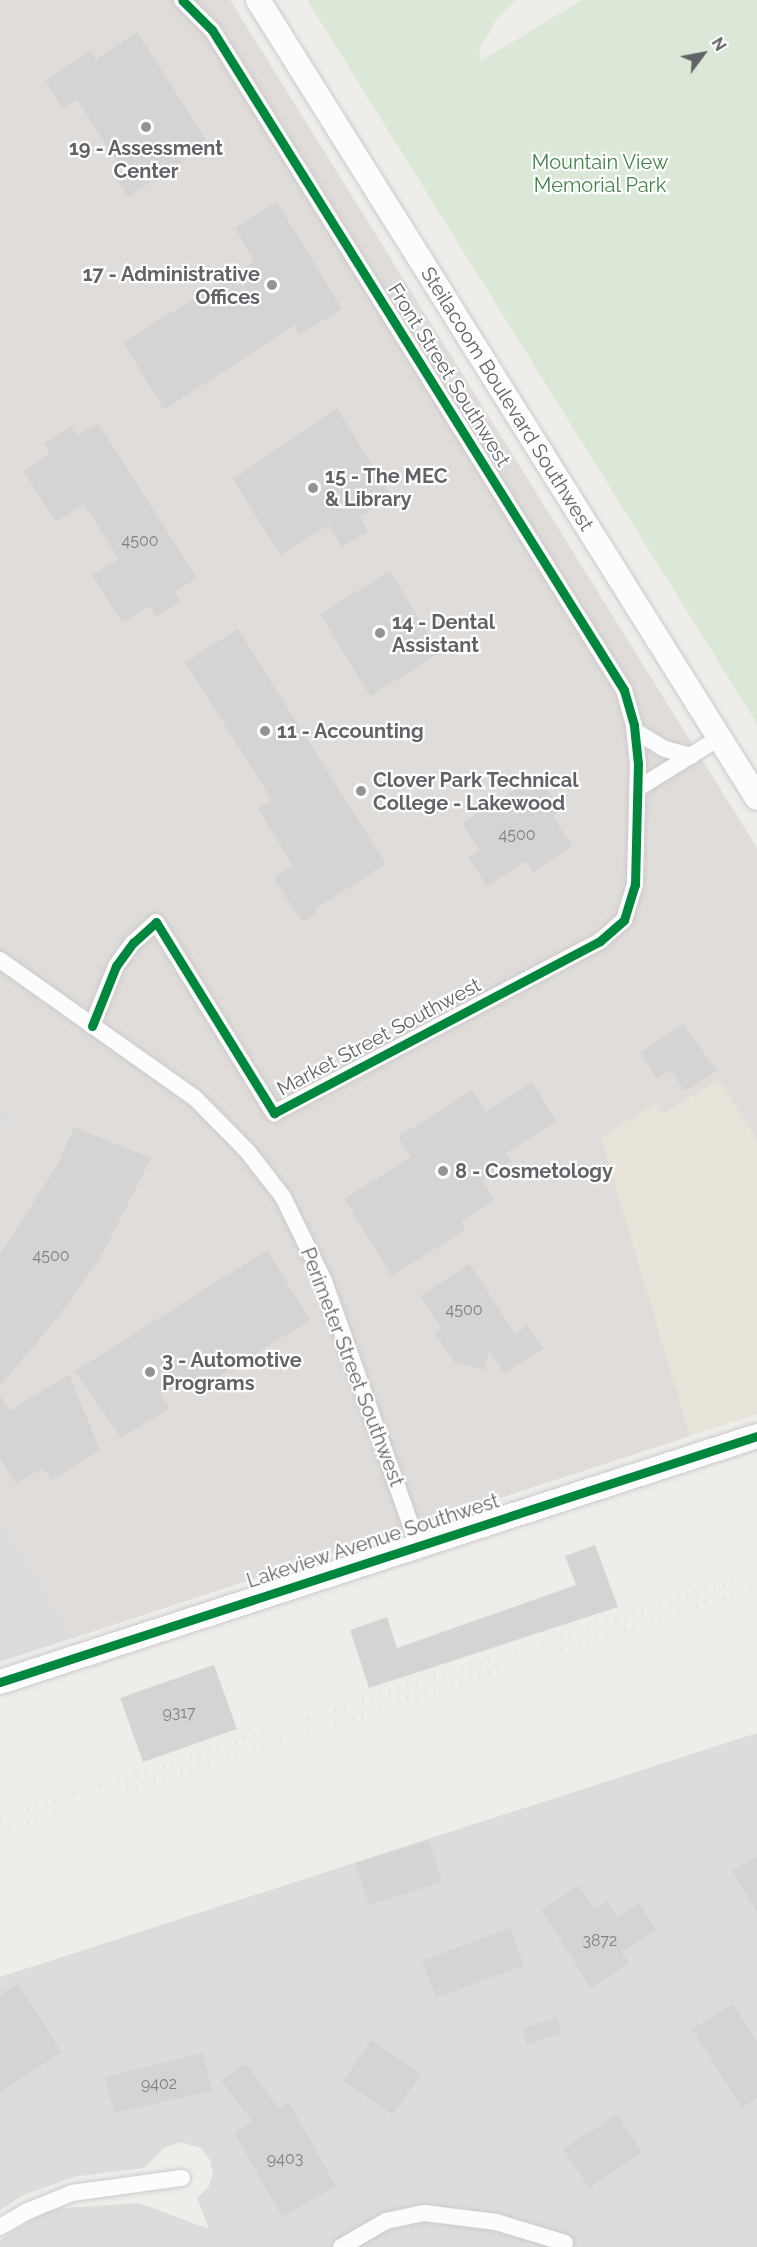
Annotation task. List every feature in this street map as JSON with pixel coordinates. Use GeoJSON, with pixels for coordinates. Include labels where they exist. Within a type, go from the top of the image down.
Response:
{"type":"FeatureCollection","features":[{"type":"Feature","properties":{"kind":"main road","name":"Steilacoom Boulevard Southwest"},"geometry":{"type":"LineString","coordinates":[[258,0],[757,798]]}},
{"type":"Feature","properties":{"kind":"main road","name":"Lakeview Avenue Southwest"},"geometry":{"type":"LineString","coordinates":[[0,1682],[757,1436]]}},
{"type":"Feature","properties":{"kind":"street","name":"Front Street Southwest"},"geometry":{"type":"LineString","coordinates":[[182,0],[212,30],[622,686],[635,731],[637,789]]}},
{"type":"Feature","properties":{"kind":"street"},"geometry":{"type":"LineString","coordinates":[[635,731],[665,749],[691,756]]}},
{"type":"Feature","properties":{"kind":"street"},"geometry":{"type":"LineString","coordinates":[[637,789],[719,738]]}},
{"type":"Feature","properties":{"kind":"street","name":"Market Street Southwest"},"geometry":{"type":"LineString","coordinates":[[92,1026],[116,966],[133,943],[156,922],[274,1113],[584,950],[614,931],[630,909],[635,885],[637,789]]}},
{"type":"Feature","properties":{"kind":"street","name":"Perimeter Street Southwest"},"geometry":{"type":"LineString","coordinates":[[0,960],[195,1098],[248,1152],[283,1197],[324,1281],[418,1545]]}},
{"type":"Feature","properties":{"kind":"street"},"geometry":{"type":"LineString","coordinates":[[0,2227],[28,2211],[72,2193],[182,2178]]}},
{"type":"Feature","properties":{"kind":"street"},"geometry":{"type":"LineString","coordinates":[[341,2247],[386,2221],[424,2212],[496,2222],[565,2243]]}},
{"type":"Feature","properties":{"kind":"shaded area","name":"Clover Park Technical College - Lakewood"},"geometry":{"type":"Polygon","coordinates":[[[0,0],[230,0],[757,848],[757,1140],[719,1080],[663,1114],[656,1103],[601,1137],[690,1436],[76,1637],[0,1515],[0,1130],[14,1121],[0,1099],[0,0]]]}},
{"type":"Feature","properties":{"kind":"shaded area"},"geometry":{"type":"Polygon","coordinates":[[[719,1080],[757,1140],[757,1414],[690,1436],[601,1137],[656,1102],[664,1114],[719,1080]]]}},
{"type":"Feature","properties":{"kind":"shaded area"},"geometry":{"type":"Polygon","coordinates":[[[0,1099],[14,1121],[0,1130],[0,1099]]]}},
{"type":"Feature","properties":{"kind":"shaded area"},"geometry":{"type":"Polygon","coordinates":[[[0,1515],[76,1637],[0,1662],[0,1515]]]}},
{"type":"Feature","properties":{"kind":"shaded area"},"geometry":{"type":"Polygon","coordinates":[[[757,1733],[757,2247],[0,2247],[0,2240],[50,2209],[139,2203],[209,2229],[197,2198],[208,2188],[213,2174],[210,2160],[201,2148],[180,2142],[164,2148],[144,2168],[73,2177],[22,2196],[0,2210],[0,1977],[757,1733]]]}},
{"type":"Feature","properties":{"kind":"green space","name":"Mountain View Memorial Park"},"geometry":{"type":"Polygon","coordinates":[[[307,0],[516,0],[496,20],[479,50],[481,61],[582,0],[757,0],[757,724],[307,0]]]}},
{"type":"Feature","properties":{"kind":"building","name":"19 - Assessment Center"},"geometry":{"type":"Polygon","coordinates":[[[137,32],[209,144],[128,197],[115,177],[124,172],[77,100],[63,109],[45,80],[91,51],[96,59],[137,32]]]}},
{"type":"Feature","properties":{"kind":"building","name":"17 - Administrative Offices"},"geometry":{"type":"Polygon","coordinates":[[[277,202],[342,309],[299,335],[295,325],[164,410],[123,342],[254,262],[235,228],[277,202]]]}},
{"type":"Feature","properties":{"kind":"building","name":"15 - The MEC & Library"},"geometry":{"type":"Polygon","coordinates":[[[337,408],[392,497],[360,517],[368,531],[342,547],[329,525],[280,555],[233,479],[337,408]]]}},
{"type":"Feature","properties":{"kind":"building"},"geometry":{"type":"Polygon","coordinates":[[[98,423],[197,578],[175,592],[180,601],[156,617],[149,606],[122,623],[92,575],[119,559],[84,504],[56,522],[23,471],[50,453],[44,444],[71,426],[77,436],[98,423]]]}},
{"type":"Feature","properties":{"kind":"building","name":"14 - Dental Assistant"},"geometry":{"type":"Polygon","coordinates":[[[390,571],[440,653],[370,696],[320,614],[390,571]]]}},
{"type":"Feature","properties":{"kind":"building","name":"11 - Accounting"},"geometry":{"type":"Polygon","coordinates":[[[238,629],[386,864],[315,909],[317,913],[302,922],[274,878],[293,866],[258,809],[272,800],[185,662],[238,629]]]}},
{"type":"Feature","properties":{"kind":"building"},"geometry":{"type":"Polygon","coordinates":[[[538,775],[561,811],[553,816],[572,846],[533,872],[526,861],[487,886],[468,857],[479,850],[462,823],[538,775]]]}},
{"type":"Feature","properties":{"kind":"building"},"geometry":{"type":"Polygon","coordinates":[[[684,1024],[717,1071],[684,1091],[671,1070],[657,1079],[640,1052],[684,1024]]]}},
{"type":"Feature","properties":{"kind":"building","name":"8 - Cosmetology"},"geometry":{"type":"Polygon","coordinates":[[[532,1082],[556,1121],[506,1153],[511,1161],[482,1180],[495,1200],[461,1221],[466,1229],[392,1276],[344,1199],[411,1157],[398,1137],[472,1090],[486,1111],[532,1082]]]}},
{"type":"Feature","properties":{"kind":"building"},"geometry":{"type":"Polygon","coordinates":[[[74,1127],[151,1158],[101,1257],[59,1316],[0,1386],[0,1254],[58,1164],[74,1127]]]}},
{"type":"Feature","properties":{"kind":"building","name":"3 - Automotive Programs"},"geometry":{"type":"Polygon","coordinates":[[[267,1250],[310,1320],[192,1393],[185,1382],[161,1395],[170,1408],[121,1438],[75,1371],[267,1250]]]}},
{"type":"Feature","properties":{"kind":"building"},"geometry":{"type":"Polygon","coordinates":[[[470,1264],[515,1334],[527,1325],[544,1349],[504,1373],[489,1350],[484,1370],[454,1362],[435,1334],[442,1329],[420,1296],[470,1264]]]}},
{"type":"Feature","properties":{"kind":"building"},"geometry":{"type":"Polygon","coordinates":[[[69,1374],[100,1450],[52,1480],[43,1468],[16,1484],[0,1458],[0,1395],[10,1411],[69,1374]]]}},
{"type":"Feature","properties":{"kind":"building"},"geometry":{"type":"Polygon","coordinates":[[[595,1545],[618,1607],[369,1688],[350,1630],[387,1617],[397,1648],[576,1585],[565,1556],[595,1545]]]}},
{"type":"Feature","properties":{"kind":"building"},"geometry":{"type":"Polygon","coordinates":[[[214,1665],[237,1729],[143,1762],[120,1698],[214,1665]]]}},
{"type":"Feature","properties":{"kind":"building"},"geometry":{"type":"Polygon","coordinates":[[[429,1840],[442,1882],[369,1905],[355,1863],[429,1840]]]}},
{"type":"Feature","properties":{"kind":"building"},"geometry":{"type":"Polygon","coordinates":[[[757,1856],[757,1912],[732,1871],[757,1856]]]}},
{"type":"Feature","properties":{"kind":"building"},"geometry":{"type":"Polygon","coordinates":[[[579,1885],[594,1909],[607,1901],[617,1917],[639,1903],[656,1930],[622,1952],[629,1963],[591,1988],[541,1910],[579,1885]]]}},
{"type":"Feature","properties":{"kind":"building"},"geometry":{"type":"Polygon","coordinates":[[[510,1928],[524,1965],[436,1998],[422,1961],[510,1928]]]}},
{"type":"Feature","properties":{"kind":"building"},"geometry":{"type":"Polygon","coordinates":[[[18,1984],[62,2052],[0,2092],[0,1995],[18,1984]]]}},
{"type":"Feature","properties":{"kind":"building"},"geometry":{"type":"Polygon","coordinates":[[[733,2004],[757,2042],[757,2098],[742,2108],[692,2029],[733,2004]]]}},
{"type":"Feature","properties":{"kind":"building"},"geometry":{"type":"Polygon","coordinates":[[[557,2017],[562,2033],[527,2045],[522,2029],[557,2017]]]}},
{"type":"Feature","properties":{"kind":"building"},"geometry":{"type":"Polygon","coordinates":[[[371,2040],[421,2074],[393,2115],[343,2081],[371,2040]]]}},
{"type":"Feature","properties":{"kind":"building"},"geometry":{"type":"Polygon","coordinates":[[[203,2053],[212,2091],[114,2113],[105,2077],[203,2053]]]}},
{"type":"Feature","properties":{"kind":"building"},"geometry":{"type":"Polygon","coordinates":[[[242,2065],[248,2066],[278,2108],[289,2102],[336,2186],[282,2217],[234,2133],[253,2122],[221,2081],[242,2065]]]}},
{"type":"Feature","properties":{"kind":"building"},"geometry":{"type":"Polygon","coordinates":[[[617,2114],[642,2152],[589,2188],[563,2149],[617,2114]]]}},
{"type":"Feature","properties":{"kind":"railway"},"geometry":{"type":"LineString","coordinates":[[0,1818],[757,1573]]}},
{"type":"Feature","properties":{"kind":"railway"},"geometry":{"type":"LineString","coordinates":[[0,1831],[757,1586]]}},
{"type":"Feature","properties":{"kind":"cycle path"},"geometry":{"type":"LineString","coordinates":[[92,1026],[116,966],[133,943],[156,922],[274,1113],[600,941],[624,920],[635,885],[638,764],[634,725],[624,690],[212,30],[182,0]]}},
{"type":"Feature","properties":{"kind":"cycle path"},"geometry":{"type":"LineString","coordinates":[[0,1682],[757,1436]]}},
{"type":"Feature","properties":{"kind":"place","name":"19 - Assessment Center"},"geometry":{"type":"Point","coordinates":[146,127]}},
{"type":"Feature","properties":{"kind":"place","name":"17 - Administrative Offices"},"geometry":{"type":"Point","coordinates":[272,285]}},
{"type":"Feature","properties":{"kind":"place","name":"15 - The MEC & Library"},"geometry":{"type":"Point","coordinates":[313,488]}},
{"type":"Feature","properties":{"kind":"place","name":"14 - Dental Assistant"},"geometry":{"type":"Point","coordinates":[380,633]}},
{"type":"Feature","properties":{"kind":"place","name":"11 - Accounting"},"geometry":{"type":"Point","coordinates":[265,731]}},
{"type":"Feature","properties":{"kind":"place","name":"Clover Park Technical College - Lakewood"},"geometry":{"type":"Point","coordinates":[361,791]}},
{"type":"Feature","properties":{"kind":"place","name":"8 - Cosmetology"},"geometry":{"type":"Point","coordinates":[443,1171]}},
{"type":"Feature","properties":{"kind":"place","name":"3 - Automotive Programs"},"geometry":{"type":"Point","coordinates":[150,1372]}}]}
